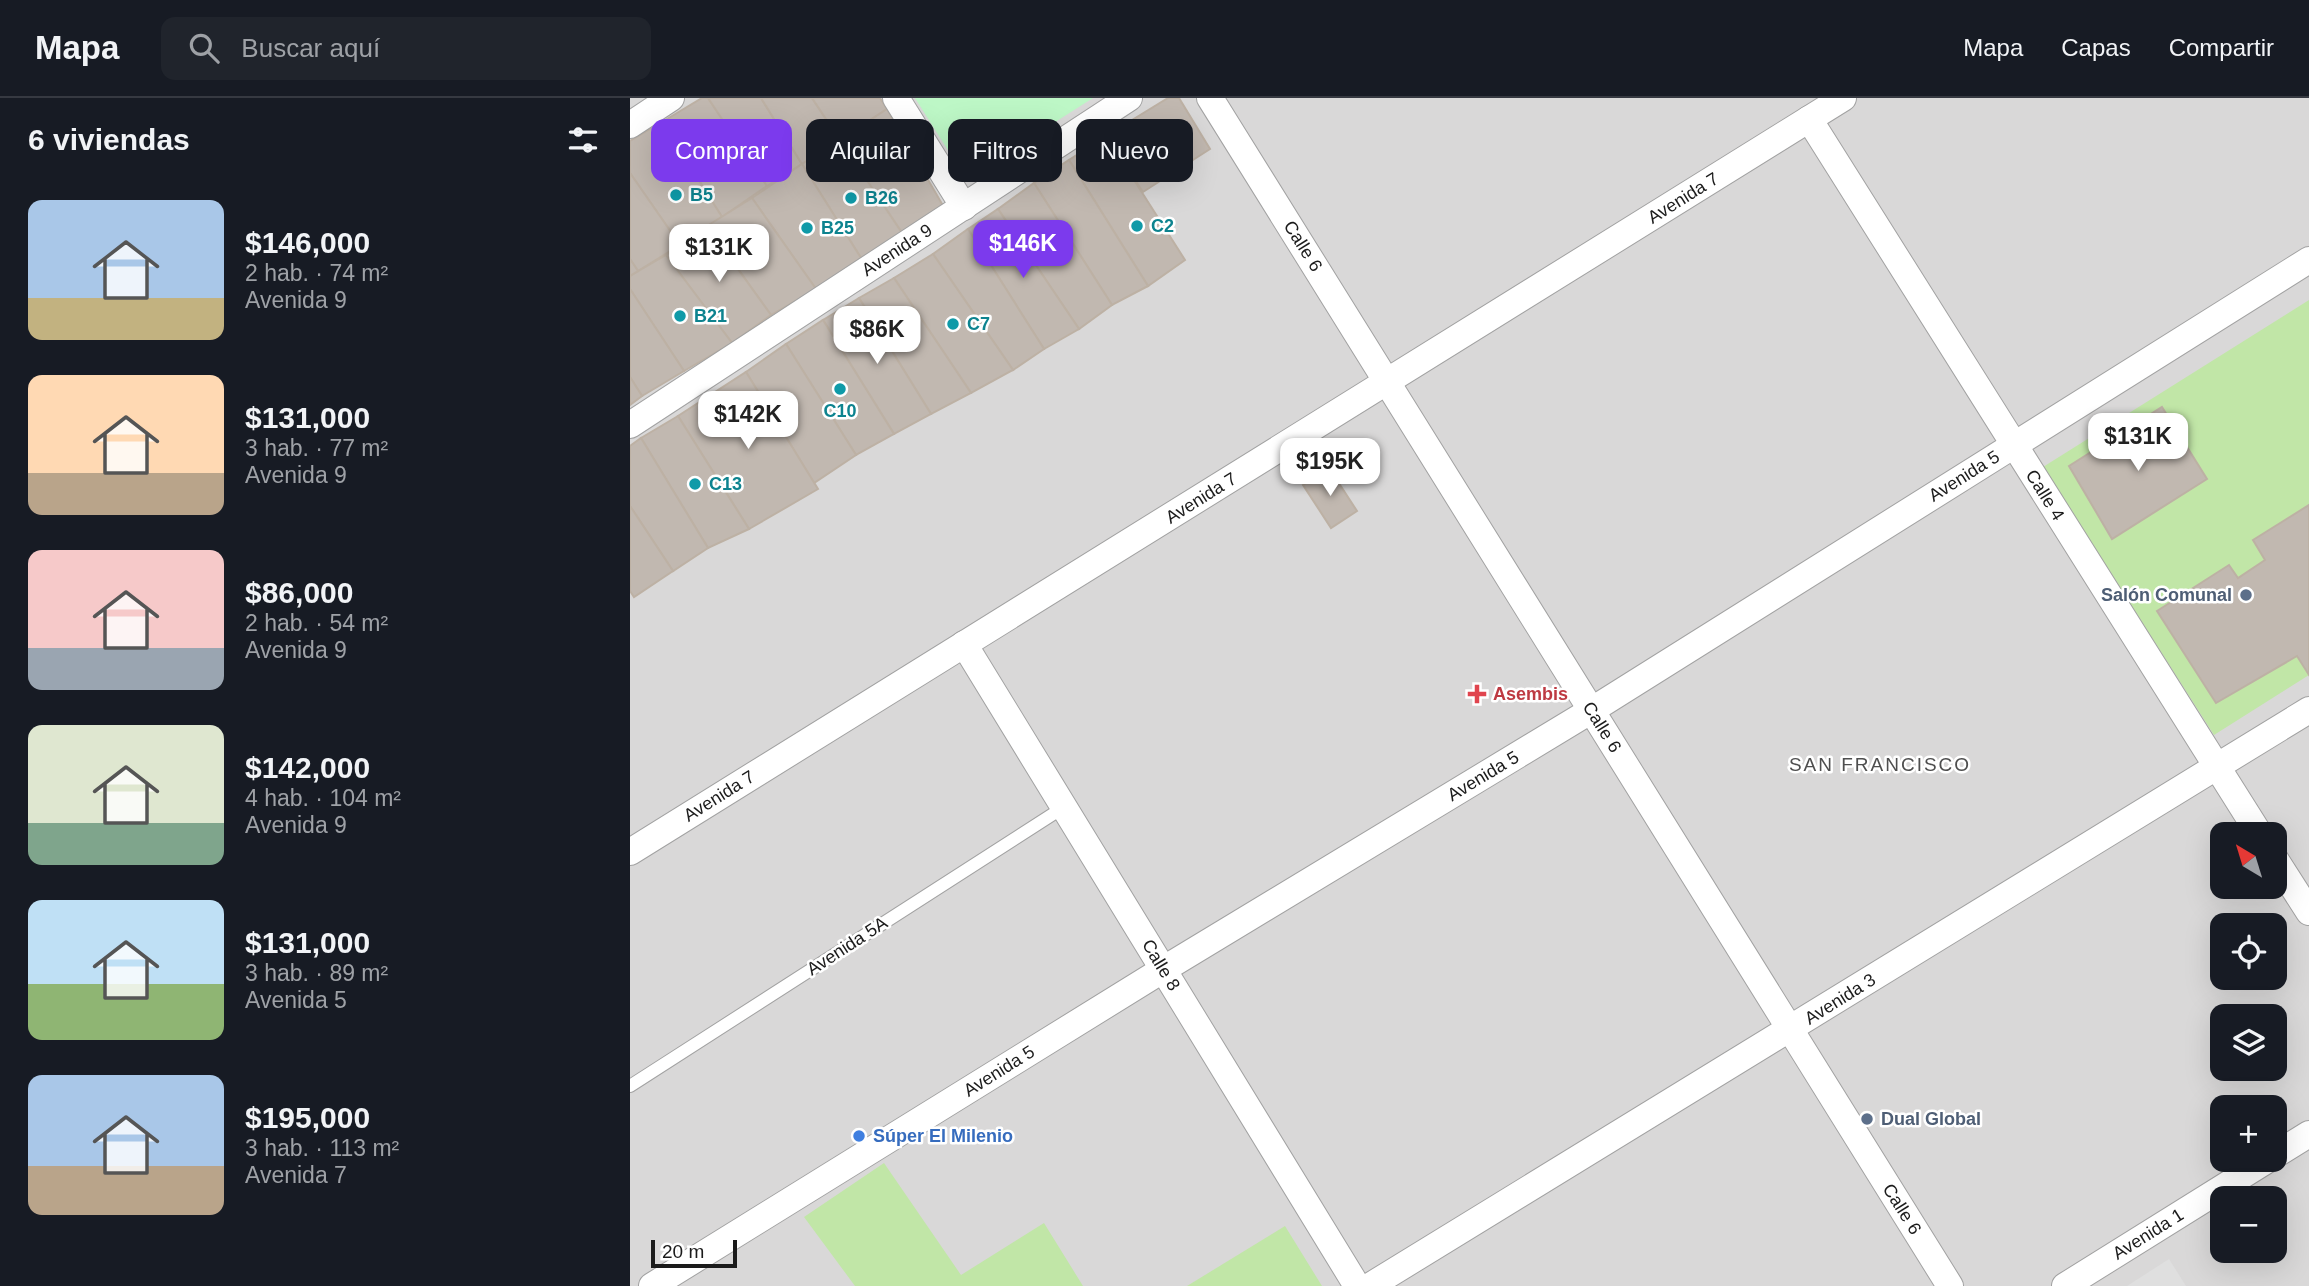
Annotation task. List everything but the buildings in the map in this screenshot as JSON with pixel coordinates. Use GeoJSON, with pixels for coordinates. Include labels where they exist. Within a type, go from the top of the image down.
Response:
{"type":"FeatureCollection","features":[{"type":"Feature","properties":{"kind":"street"},"geometry":{"type":"LineString","coordinates":[[630,125],[671,98]]}},
{"type":"Feature","properties":{"kind":"street"},"geometry":{"type":"LineString","coordinates":[[896,98],[964,207]]}},
{"type":"Feature","properties":{"kind":"street","name":"Avenida 9"},"geometry":{"type":"LineString","coordinates":[[630,425],[1129,98]]}},
{"type":"Feature","properties":{"kind":"street","name":"Calle 6"},"geometry":{"type":"LineString","coordinates":[[1210,98],[1950,1286]]}},
{"type":"Feature","properties":{"kind":"street","name":"Avenida 7"},"geometry":{"type":"LineString","coordinates":[[630,852],[1843,98]]}},
{"type":"Feature","properties":{"kind":"street","name":"Calle 4"},"geometry":{"type":"LineString","coordinates":[[1809,119],[2252,822]]}},
{"type":"Feature","properties":{"kind":"street","name":"Avenida 5"},"geometry":{"type":"LineString","coordinates":[[652,1286],[1164,969],[1592,710],[2309,260]]}},
{"type":"Feature","properties":{"kind":"street","name":"Calle 8"},"geometry":{"type":"LineString","coordinates":[[964,644],[1357,1286]]}},
{"type":"Feature","properties":{"kind":"street","name":"Avenida 3"},"geometry":{"type":"LineString","coordinates":[[1370,1286],[2309,710]]}},
{"type":"Feature","properties":{"kind":"street"},"geometry":{"type":"LineString","coordinates":[[2287,878],[2309,912]]}},
{"type":"Feature","properties":{"kind":"street"},"geometry":{"type":"LineString","coordinates":[[2287,1148],[2309,1134]]}},
{"type":"Feature","properties":{"kind":"street","name":"Avenida 1"},"geometry":{"type":"LineString","coordinates":[[2065,1286],[2248,1172]]}},
{"type":"Feature","properties":{"kind":"lane","name":"Avenida 5A"},"geometry":{"type":"LineString","coordinates":[[630,1086],[1064,807]]}},
{"type":"Feature","properties":{"kind":"shaded area"},"geometry":{"type":"Polygon","coordinates":[[[630,98],[2309,98],[2309,1286],[630,1286],[630,98]]]}},
{"type":"Feature","properties":{"kind":"shaded area"},"geometry":{"type":"Polygon","coordinates":[[[2169,1259],[2186,1286],[2127,1286],[2169,1259]]]}},
{"type":"Feature","properties":{"kind":"green space"},"geometry":{"type":"Polygon","coordinates":[[[915,98],[1093,98],[1060,119],[948,119],[948,150],[934,128],[934,119],[928,119],[915,98]]]}},
{"type":"Feature","properties":{"kind":"green space"},"geometry":{"type":"Polygon","coordinates":[[[2309,300],[2309,505],[2253,540],[2265,560],[2238,578],[2229,565],[2157,611],[2216,703],[2297,656],[2309,675],[2214,735],[2043,467],[2309,300]],[[2162,407],[2069,466],[2112,539],[2207,479],[2162,407]]]}},
{"type":"Feature","properties":{"kind":"green space"},"geometry":{"type":"Polygon","coordinates":[[[884,1163],[961,1275],[1044,1223],[1083,1286],[855,1286],[804,1217],[884,1163]]]}},
{"type":"Feature","properties":{"kind":"green space"},"geometry":{"type":"Polygon","coordinates":[[[1285,1226],[1322,1286],[1187,1286],[1285,1226]]]}},
{"type":"Feature","properties":{"kind":"place","name":"B5"},"geometry":{"type":"Point","coordinates":[676,195]}},
{"type":"Feature","properties":{"kind":"place","name":"B26"},"geometry":{"type":"Point","coordinates":[851,198]}},
{"type":"Feature","properties":{"kind":"place","name":"C2"},"geometry":{"type":"Point","coordinates":[1137,226]}},
{"type":"Feature","properties":{"kind":"place","name":"B25"},"geometry":{"type":"Point","coordinates":[807,228]}},
{"type":"Feature","properties":{"kind":"place","name":"B21"},"geometry":{"type":"Point","coordinates":[680,316]}},
{"type":"Feature","properties":{"kind":"place","name":"C7"},"geometry":{"type":"Point","coordinates":[953,324]}},
{"type":"Feature","properties":{"kind":"place","name":"C10"},"geometry":{"type":"Point","coordinates":[840,389]}},
{"type":"Feature","properties":{"kind":"place","name":"C13"},"geometry":{"type":"Point","coordinates":[695,484]}},
{"type":"Feature","properties":{"kind":"place","name":"Salón Comunal"},"geometry":{"type":"Point","coordinates":[2246,595]}},
{"type":"Feature","properties":{"kind":"place","name":"Asembis"},"geometry":{"type":"Point","coordinates":[1477,694]}},
{"type":"Feature","properties":{"kind":"place","name":"Dual Global"},"geometry":{"type":"Point","coordinates":[1867,1119]}},
{"type":"Feature","properties":{"kind":"place","name":"Súper El Milenio"},"geometry":{"type":"Point","coordinates":[859,1136]}},
{"type":"Feature","properties":{"kind":"district","name":"SAN FRANCISCO"},"geometry":{"type":"Point","coordinates":[1880,764]}}]}
